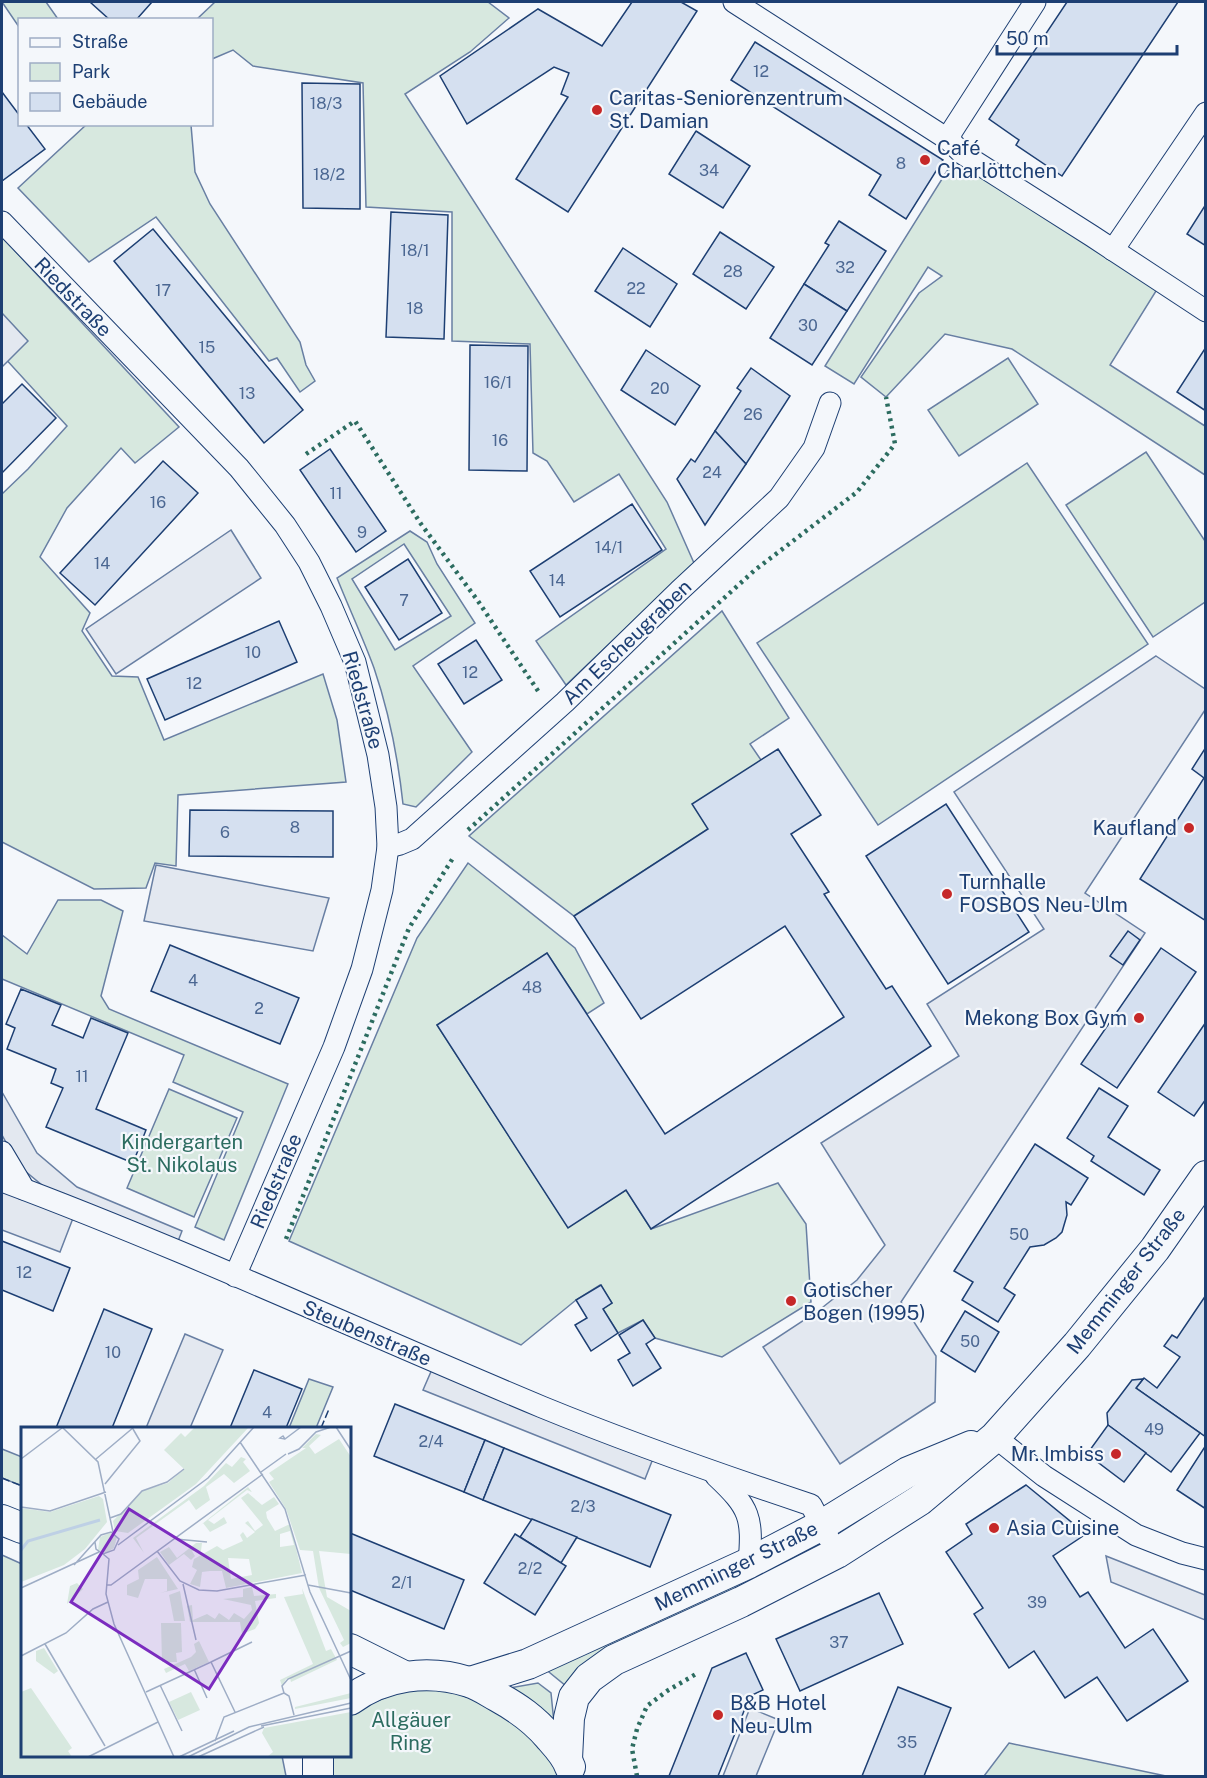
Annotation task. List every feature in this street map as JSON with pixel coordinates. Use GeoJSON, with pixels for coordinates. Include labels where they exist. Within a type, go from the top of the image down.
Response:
{"type":"FeatureCollection","features":[{"type":"Feature","properties":{"kind":"main road","name":"Memminger Straße"},"geometry":{"type":"LineString","coordinates":[[571,1768],[569,1718],[574,1697],[589,1678],[614,1660],[741,1602],[837,1553],[920,1500],[995,1437],[1077,1345],[1155,1249],[1206,1176]]}},
{"type":"Feature","properties":{"kind":"main road","name":"Memminger Straße"},"geometry":{"type":"LineString","coordinates":[[470,1682],[528,1664],[749,1563],[822,1525],[908,1472],[995,1437]]}},
{"type":"Feature","properties":{"kind":"main road"},"geometry":{"type":"LineString","coordinates":[[2,1520],[21,1528]]}},
{"type":"Feature","properties":{"kind":"main road"},"geometry":{"type":"LineString","coordinates":[[351,1650],[404,1676]]}},
{"type":"Feature","properties":{"kind":"main road"},"geometry":{"type":"LineString","coordinates":[[351,1699],[363,1690],[404,1676],[436,1676],[470,1682],[519,1709],[537,1723],[571,1768]]}},
{"type":"Feature","properties":{"kind":"main road"},"geometry":{"type":"LineString","coordinates":[[318,1757],[318,1776]]}},
{"type":"Feature","properties":{"kind":"street"},"geometry":{"type":"LineString","coordinates":[[734,2],[1206,311]]}},
{"type":"Feature","properties":{"kind":"street"},"geometry":{"type":"LineString","coordinates":[[956,147],[952,131],[1035,2]]}},
{"type":"Feature","properties":{"kind":"street"},"geometry":{"type":"LineString","coordinates":[[1113,250],[1206,113]]}},
{"type":"Feature","properties":{"kind":"street","name":"Riedstraße"},"geometry":{"type":"LineString","coordinates":[[2,222],[240,468],[272,508],[309,562],[331,606],[355,662],[378,755],[386,807],[388,847],[382,890],[357,987],[334,1047],[235,1276]]}},
{"type":"Feature","properties":{"kind":"street","name":"Am Escheugraben"},"geometry":{"type":"LineString","coordinates":[[388,847],[412,839],[565,702],[779,498],[814,448],[830,403]]}},
{"type":"Feature","properties":{"kind":"street"},"geometry":{"type":"LineString","coordinates":[[2,1152],[24,1189]]}},
{"type":"Feature","properties":{"kind":"street","name":"Steubenstraße"},"geometry":{"type":"LineString","coordinates":[[2,1181],[235,1276],[544,1407],[711,1472],[811,1505],[837,1553]]}},
{"type":"Feature","properties":{"kind":"street"},"geometry":{"type":"LineString","coordinates":[[995,1437],[1053,1482],[1136,1535],[1182,1553],[1206,1559]]}},
{"type":"Feature","properties":{"kind":"street","name":"Steubenstraße"},"geometry":{"type":"LineString","coordinates":[[711,1472],[742,1504],[748,1517],[752,1532],[749,1563]]}},
{"type":"Feature","properties":{"kind":"green space"},"geometry":{"type":"Polygon","coordinates":[[[2,2],[46,2],[57,18],[18,18],[18,26],[2,2]]]}},
{"type":"Feature","properties":{"kind":"green space"},"geometry":{"type":"Polygon","coordinates":[[[215,2],[488,2],[509,18],[470,52],[405,94],[667,502],[694,563],[566,685],[536,641],[666,549],[619,474],[574,502],[547,461],[533,453],[530,344],[452,341],[452,212],[366,207],[363,83],[253,66],[233,50],[213,59],[213,18],[198,18],[215,2]]]}},
{"type":"Feature","properties":{"kind":"green space"},"geometry":{"type":"Polygon","coordinates":[[[85,126],[191,126],[195,172],[210,204],[300,342],[306,365],[315,381],[300,392],[277,358],[269,361],[156,217],[89,262],[18,188],[85,126]]]}},
{"type":"Feature","properties":{"kind":"green space"},"geometry":{"type":"Polygon","coordinates":[[[957,155],[1161,283],[1110,365],[1205,426],[1205,475],[1012,349],[945,334],[886,397],[861,377],[919,293],[942,276],[928,267],[854,384],[825,366],[957,155]]]}},
{"type":"Feature","properties":{"kind":"green space"},"geometry":{"type":"Polygon","coordinates":[[[2,237],[179,427],[135,463],[121,448],[67,508],[40,557],[90,613],[82,631],[112,676],[138,677],[164,740],[323,674],[337,720],[346,782],[178,795],[176,866],[155,863],[146,888],[94,889],[2,842],[2,494],[67,426],[2,355],[2,237]]]}},
{"type":"Feature","properties":{"kind":"green space"},"geometry":{"type":"Polygon","coordinates":[[[1008,358],[1038,404],[959,456],[928,410],[1008,358]]]}},
{"type":"Feature","properties":{"kind":"green space"},"geometry":{"type":"Polygon","coordinates":[[[1146,452],[1205,541],[1205,602],[1153,637],[1066,505],[1146,452]]]}},
{"type":"Feature","properties":{"kind":"green space"},"geometry":{"type":"Polygon","coordinates":[[[1027,463],[1148,644],[878,825],[757,643],[1027,463]]]}},
{"type":"Feature","properties":{"kind":"green space"},"geometry":{"type":"Polygon","coordinates":[[[410,531],[427,542],[437,564],[475,623],[413,666],[472,752],[416,807],[403,804],[384,701],[370,657],[337,578],[410,531]],[[404,544],[352,579],[395,650],[451,616],[404,544]]]}},
{"type":"Feature","properties":{"kind":"green space"},"geometry":{"type":"Polygon","coordinates":[[[722,611],[789,718],[750,744],[761,760],[708,829],[574,916],[469,836],[722,611]]]}},
{"type":"Feature","properties":{"kind":"green space"},"geometry":{"type":"Polygon","coordinates":[[[468,863],[575,948],[604,1003],[587,1014],[547,953],[437,1025],[568,1227],[626,1190],[651,1229],[778,1183],[806,1224],[811,1302],[722,1357],[655,1338],[643,1320],[618,1333],[603,1309],[612,1303],[600,1285],[576,1300],[521,1345],[289,1241],[417,938],[468,863]]]}},
{"type":"Feature","properties":{"kind":"green space"},"geometry":{"type":"Polygon","coordinates":[[[58,900],[101,900],[123,911],[101,996],[109,1009],[288,1084],[224,1240],[195,1227],[243,1112],[173,1082],[184,1055],[2,979],[2,935],[27,954],[58,900]]]}},
{"type":"Feature","properties":{"kind":"green space","name":"Kindergarten St. Nikolaus"},"geometry":{"type":"Polygon","coordinates":[[[169,1089],[237,1118],[194,1217],[127,1188],[169,1089]]]}},
{"type":"Feature","properties":{"kind":"green space"},"geometry":{"type":"Polygon","coordinates":[[[309,1379],[333,1387],[316,1427],[289,1427],[309,1379]]]}},
{"type":"Feature","properties":{"kind":"green space"},"geometry":{"type":"Polygon","coordinates":[[[2,1449],[21,1457],[21,1486],[2,1478],[2,1449]]]}},
{"type":"Feature","properties":{"kind":"green space"},"geometry":{"type":"Polygon","coordinates":[[[806,1542],[814,1556],[571,1690],[544,1668],[806,1542]]]}},
{"type":"Feature","properties":{"kind":"green space"},"geometry":{"type":"Polygon","coordinates":[[[2,1555],[21,1564],[21,1757],[282,1757],[286,1776],[2,1776],[2,1555]]]}},
{"type":"Feature","properties":{"kind":"green space"},"geometry":{"type":"Polygon","coordinates":[[[538,1683],[551,1693],[555,1733],[504,1689],[538,1683]]]}},
{"type":"Feature","properties":{"kind":"green space","name":"Allgäuer Ring"},"geometry":{"type":"Polygon","coordinates":[[[416,1685],[458,1693],[505,1712],[545,1744],[562,1776],[327,1776],[327,1757],[351,1757],[351,1712],[416,1685]]]}},
{"type":"Feature","properties":{"kind":"green space"},"geometry":{"type":"Polygon","coordinates":[[[1009,1743],[1166,1776],[984,1776],[1009,1743]]]}},
{"type":"Feature","properties":{"kind":"shaded area"},"geometry":{"type":"Polygon","coordinates":[[[2,313],[28,341],[2,367],[2,313]]]}},
{"type":"Feature","properties":{"kind":"shaded area"},"geometry":{"type":"Polygon","coordinates":[[[231,530],[261,578],[116,674],[86,629],[231,530]]]}},
{"type":"Feature","properties":{"kind":"shaded area"},"geometry":{"type":"Polygon","coordinates":[[[1156,656],[1205,689],[1205,710],[1085,893],[1145,933],[901,1302],[936,1356],[935,1402],[840,1464],[763,1347],[818,1311],[857,1280],[885,1245],[821,1143],[959,1056],[927,1004],[1044,929],[954,792],[1156,656]]]}},
{"type":"Feature","properties":{"kind":"shaded area"},"geometry":{"type":"Polygon","coordinates":[[[156,865],[329,898],[313,951],[144,921],[156,865]]]}},
{"type":"Feature","properties":{"kind":"shaded area"},"geometry":{"type":"Polygon","coordinates":[[[2,1092],[37,1153],[77,1187],[182,1231],[175,1249],[65,1204],[19,1166],[2,1135],[2,1092]]]}},
{"type":"Feature","properties":{"kind":"shaded area"},"geometry":{"type":"Polygon","coordinates":[[[2,1184],[75,1213],[60,1252],[2,1230],[2,1184]]]}},
{"type":"Feature","properties":{"kind":"shaded area"},"geometry":{"type":"Polygon","coordinates":[[[185,1334],[223,1350],[190,1427],[146,1427],[185,1334]]]}},
{"type":"Feature","properties":{"kind":"shaded area"},"geometry":{"type":"Polygon","coordinates":[[[433,1367],[654,1456],[645,1479],[423,1390],[433,1367]]]}},
{"type":"Feature","properties":{"kind":"shaded area"},"geometry":{"type":"Polygon","coordinates":[[[1106,1556],[1205,1595],[1205,1620],[1111,1582],[1106,1556]]]}},
{"type":"Feature","properties":{"kind":"shaded area"},"geometry":{"type":"Polygon","coordinates":[[[750,1708],[779,1720],[756,1776],[723,1776],[750,1708]]]}},
{"type":"Feature","properties":{"kind":"building"},"geometry":{"type":"Polygon","coordinates":[[[90,2],[152,2],[138,18],[108,18],[90,2]]]}},
{"type":"Feature","properties":{"kind":"building","name":"Caritas-Seniorenzentrum St. Damian"},"geometry":{"type":"Polygon","coordinates":[[[632,2],[681,2],[697,11],[568,212],[516,179],[568,97],[561,94],[569,73],[554,67],[467,124],[440,76],[538,9],[602,46],[632,2]]]}},
{"type":"Feature","properties":{"kind":"building"},"geometry":{"type":"Polygon","coordinates":[[[1067,2],[1178,2],[1062,176],[1016,145],[1019,140],[989,119],[1067,2]]]}},
{"type":"Feature","properties":{"kind":"building"},"geometry":{"type":"Polygon","coordinates":[[[755,42],[943,160],[906,219],[869,195],[881,175],[731,80],[755,42]]]}},
{"type":"Feature","properties":{"kind":"building"},"geometry":{"type":"Polygon","coordinates":[[[302,83],[360,84],[360,209],[303,208],[302,83]]]}},
{"type":"Feature","properties":{"kind":"building"},"geometry":{"type":"Polygon","coordinates":[[[2,92],[18,113],[18,126],[28,126],[45,149],[2,181],[2,92]]]}},
{"type":"Feature","properties":{"kind":"building"},"geometry":{"type":"Polygon","coordinates":[[[696,131],[750,166],[723,208],[669,174],[696,131]]]}},
{"type":"Feature","properties":{"kind":"building"},"geometry":{"type":"Polygon","coordinates":[[[1206,204],[1206,246],[1187,234],[1206,204]]]}},
{"type":"Feature","properties":{"kind":"building"},"geometry":{"type":"Polygon","coordinates":[[[391,212],[448,215],[444,339],[386,337],[391,212]]]}},
{"type":"Feature","properties":{"kind":"building"},"geometry":{"type":"Polygon","coordinates":[[[839,221],[886,251],[847,311],[804,284],[829,245],[825,243],[839,221]]]}},
{"type":"Feature","properties":{"kind":"building"},"geometry":{"type":"Polygon","coordinates":[[[153,229],[303,410],[264,443],[114,261],[153,229]]]}},
{"type":"Feature","properties":{"kind":"building"},"geometry":{"type":"Polygon","coordinates":[[[720,232],[774,267],[746,309],[693,274],[720,232]]]}},
{"type":"Feature","properties":{"kind":"building"},"geometry":{"type":"Polygon","coordinates":[[[623,248],[677,284],[650,327],[595,291],[623,248]]]}},
{"type":"Feature","properties":{"kind":"building"},"geometry":{"type":"Polygon","coordinates":[[[804,284],[847,311],[812,365],[770,338],[804,284]]]}},
{"type":"Feature","properties":{"kind":"building"},"geometry":{"type":"Polygon","coordinates":[[[470,345],[528,346],[527,471],[469,470],[470,345]]]}},
{"type":"Feature","properties":{"kind":"building"},"geometry":{"type":"Polygon","coordinates":[[[1206,347],[1206,411],[1177,392],[1206,347]]]}},
{"type":"Feature","properties":{"kind":"building"},"geometry":{"type":"Polygon","coordinates":[[[646,350],[700,386],[675,425],[621,390],[646,350]]]}},
{"type":"Feature","properties":{"kind":"building"},"geometry":{"type":"Polygon","coordinates":[[[751,368],[790,396],[746,464],[715,431],[741,391],[737,388],[751,368]]]}},
{"type":"Feature","properties":{"kind":"building"},"geometry":{"type":"Polygon","coordinates":[[[22,384],[56,418],[2,473],[2,404],[22,384]]]}},
{"type":"Feature","properties":{"kind":"building"},"geometry":{"type":"Polygon","coordinates":[[[715,431],[746,464],[705,525],[677,479],[691,459],[695,462],[715,431]]]}},
{"type":"Feature","properties":{"kind":"building"},"geometry":{"type":"Polygon","coordinates":[[[330,449],[386,531],[356,552],[300,470],[330,449]]]}},
{"type":"Feature","properties":{"kind":"building"},"geometry":{"type":"Polygon","coordinates":[[[163,461],[198,493],[95,605],[60,573],[163,461]]]}},
{"type":"Feature","properties":{"kind":"building"},"geometry":{"type":"Polygon","coordinates":[[[632,504],[662,550],[560,617],[530,571],[632,504]]]}},
{"type":"Feature","properties":{"kind":"building"},"geometry":{"type":"Polygon","coordinates":[[[408,559],[442,613],[399,640],[365,587],[408,559]]]}},
{"type":"Feature","properties":{"kind":"building"},"geometry":{"type":"Polygon","coordinates":[[[279,621],[297,662],[165,720],[147,679],[279,621]]]}},
{"type":"Feature","properties":{"kind":"building"},"geometry":{"type":"Polygon","coordinates":[[[476,640],[502,680],[464,704],[438,664],[476,640]]]}},
{"type":"Feature","properties":{"kind":"building","name":"Kaufland"},"geometry":{"type":"Polygon","coordinates":[[[1206,747],[1206,921],[1140,879],[1204,778],[1192,769],[1206,747]]]}},
{"type":"Feature","properties":{"kind":"building"},"geometry":{"type":"Polygon","coordinates":[[[778,749],[821,815],[791,834],[829,892],[824,894],[886,989],[892,986],[931,1046],[651,1229],[626,1190],[568,1228],[437,1025],[547,953],[665,1134],[844,1017],[785,926],[641,1019],[574,916],[708,829],[692,804],[778,749]]]}},
{"type":"Feature","properties":{"kind":"building","name":"Turnhalle FOSBOS Neu-Ulm"},"geometry":{"type":"Polygon","coordinates":[[[946,804],[1029,932],[948,984],[866,856],[946,804]]]}},
{"type":"Feature","properties":{"kind":"building"},"geometry":{"type":"Polygon","coordinates":[[[190,810],[333,811],[333,857],[189,856],[190,810]]]}},
{"type":"Feature","properties":{"kind":"building"},"geometry":{"type":"Polygon","coordinates":[[[1128,931],[1140,940],[1123,965],[1110,956],[1128,931]]]}},
{"type":"Feature","properties":{"kind":"building"},"geometry":{"type":"Polygon","coordinates":[[[170,945],[299,998],[280,1044],[151,991],[170,945]]]}},
{"type":"Feature","properties":{"kind":"building","name":"Mekong Box Gym"},"geometry":{"type":"Polygon","coordinates":[[[1161,948],[1196,972],[1117,1088],[1081,1064],[1161,948]]]}},
{"type":"Feature","properties":{"kind":"building","name":"Kindergarten St. Nikolaus"},"geometry":{"type":"Polygon","coordinates":[[[21,989],[61,1005],[52,1025],[83,1038],[91,1018],[128,1033],[96,1109],[146,1130],[133,1163],[46,1127],[63,1088],[51,1083],[56,1069],[7,1049],[15,1028],[6,1024],[21,989]]]}},
{"type":"Feature","properties":{"kind":"building"},"geometry":{"type":"Polygon","coordinates":[[[1206,1022],[1206,1099],[1194,1116],[1158,1092],[1206,1022]]]}},
{"type":"Feature","properties":{"kind":"building"},"geometry":{"type":"Polygon","coordinates":[[[1099,1088],[1128,1106],[1108,1137],[1160,1170],[1144,1195],[1091,1161],[1094,1156],[1067,1138],[1099,1088]]]}},
{"type":"Feature","properties":{"kind":"building"},"geometry":{"type":"Polygon","coordinates":[[[1035,1144],[1088,1178],[1071,1205],[1066,1202],[1067,1215],[1062,1232],[1044,1245],[1030,1247],[1004,1288],[1015,1295],[998,1322],[962,1300],[973,1282],[954,1271],[1035,1144]]]}},
{"type":"Feature","properties":{"kind":"building"},"geometry":{"type":"Polygon","coordinates":[[[2,1241],[70,1268],[53,1311],[2,1290],[2,1241]]]}},
{"type":"Feature","properties":{"kind":"building"},"geometry":{"type":"Polygon","coordinates":[[[601,1285],[612,1303],[603,1309],[618,1333],[591,1351],[575,1325],[587,1318],[576,1300],[601,1285]]]}},
{"type":"Feature","properties":{"kind":"building"},"geometry":{"type":"Polygon","coordinates":[[[1206,1295],[1206,1437],[1136,1388],[1144,1378],[1157,1388],[1180,1357],[1164,1346],[1172,1335],[1177,1338],[1206,1295]]]}},
{"type":"Feature","properties":{"kind":"building"},"geometry":{"type":"Polygon","coordinates":[[[104,1309],[152,1329],[112,1427],[56,1427],[104,1309]]]}},
{"type":"Feature","properties":{"kind":"building"},"geometry":{"type":"Polygon","coordinates":[[[965,1311],[999,1332],[975,1372],[941,1351],[965,1311]]]}},
{"type":"Feature","properties":{"kind":"building"},"geometry":{"type":"Polygon","coordinates":[[[643,1320],[655,1338],[646,1344],[661,1368],[633,1386],[618,1360],[630,1353],[619,1335],[643,1320]]]}},
{"type":"Feature","properties":{"kind":"building"},"geometry":{"type":"Polygon","coordinates":[[[254,1370],[302,1389],[286,1427],[230,1427],[254,1370]]]}},
{"type":"Feature","properties":{"kind":"building"},"geometry":{"type":"Polygon","coordinates":[[[1143,1379],[1136,1388],[1200,1433],[1171,1472],[1108,1425],[1107,1413],[1132,1380],[1143,1379]]]}},
{"type":"Feature","properties":{"kind":"building"},"geometry":{"type":"Polygon","coordinates":[[[395,1404],[485,1440],[464,1492],[374,1456],[395,1404]]]}},
{"type":"Feature","properties":{"kind":"building","name":"Mr. Imbiss"},"geometry":{"type":"Polygon","coordinates":[[[1108,1425],[1146,1453],[1124,1482],[1087,1454],[1108,1425]]]}},
{"type":"Feature","properties":{"kind":"building"},"geometry":{"type":"Polygon","coordinates":[[[485,1440],[504,1448],[483,1500],[464,1492],[485,1440]]]}},
{"type":"Feature","properties":{"kind":"building"},"geometry":{"type":"Polygon","coordinates":[[[1206,1445],[1206,1509],[1177,1490],[1206,1445]]]}},
{"type":"Feature","properties":{"kind":"building"},"geometry":{"type":"Polygon","coordinates":[[[504,1448],[671,1515],[650,1567],[483,1500],[504,1448]]]}},
{"type":"Feature","properties":{"kind":"building"},"geometry":{"type":"Polygon","coordinates":[[[1026,1485],[1086,1534],[1053,1556],[1080,1597],[1088,1592],[1125,1648],[1153,1629],[1188,1681],[1127,1721],[1097,1677],[1065,1698],[1034,1651],[1009,1668],[974,1614],[983,1608],[946,1552],[972,1534],[966,1524],[1026,1485]]]}},
{"type":"Feature","properties":{"kind":"building"},"geometry":{"type":"Polygon","coordinates":[[[532,1519],[577,1537],[561,1563],[520,1537],[532,1519]]]}},
{"type":"Feature","properties":{"kind":"building"},"geometry":{"type":"Polygon","coordinates":[[[351,1533],[464,1580],[444,1629],[351,1590],[351,1533]]]}},
{"type":"Feature","properties":{"kind":"building"},"geometry":{"type":"Polygon","coordinates":[[[515,1534],[566,1566],[535,1615],[484,1583],[515,1534]]]}},
{"type":"Feature","properties":{"kind":"building"},"geometry":{"type":"Polygon","coordinates":[[[879,1593],[903,1644],[800,1691],[776,1639],[879,1593]]]}},
{"type":"Feature","properties":{"kind":"building","name":"B&B Hotel Neu-Ulm"},"geometry":{"type":"Polygon","coordinates":[[[746,1653],[763,1690],[750,1696],[718,1776],[669,1776],[712,1668],[746,1653]]]}},
{"type":"Feature","properties":{"kind":"building"},"geometry":{"type":"Polygon","coordinates":[[[898,1687],[951,1708],[924,1776],[862,1776],[898,1687]]]}},
{"type":"Feature","properties":{"kind":"hedge"},"geometry":{"type":"LineString","coordinates":[[468,830],[755,570],[857,492],[895,444],[886,397]]}},
{"type":"Feature","properties":{"kind":"hedge"},"geometry":{"type":"LineString","coordinates":[[306,454],[355,421],[421,524],[478,601],[540,694]]}},
{"type":"Feature","properties":{"kind":"hedge"},"geometry":{"type":"LineString","coordinates":[[286,1239],[409,928],[453,858]]}},
{"type":"Feature","properties":{"kind":"hedge"},"geometry":{"type":"LineString","coordinates":[[637,1776],[632,1749],[637,1729],[647,1706],[696,1674]]}},
{"type":"Feature","properties":{"kind":"fence"},"geometry":{"type":"LineString","coordinates":[[321,1427],[329,1409]]}},
{"type":"Feature","properties":{"kind":"fence"},"geometry":{"type":"LineString","coordinates":[[2,1478],[21,1486]]}},
{"type":"Feature","properties":{"kind":"place","name":"Caritas-Seniorenzentrum St. Damian"},"geometry":{"type":"Point","coordinates":[597,110]}},
{"type":"Feature","properties":{"kind":"place","name":"Café Charlöttchen"},"geometry":{"type":"Point","coordinates":[925,160]}},
{"type":"Feature","properties":{"kind":"place","name":"Kaufland"},"geometry":{"type":"Point","coordinates":[1189,828]}},
{"type":"Feature","properties":{"kind":"place","name":"Turnhalle FOSBOS Neu-Ulm"},"geometry":{"type":"Point","coordinates":[947,894]}},
{"type":"Feature","properties":{"kind":"place","name":"Mekong Box Gym"},"geometry":{"type":"Point","coordinates":[1139,1018]}},
{"type":"Feature","properties":{"kind":"place","name":"Gotischer Bogen (1995)"},"geometry":{"type":"Point","coordinates":[791,1301]}},
{"type":"Feature","properties":{"kind":"place","name":"Mr. Imbiss"},"geometry":{"type":"Point","coordinates":[1116,1454]}},
{"type":"Feature","properties":{"kind":"place","name":"Asia Cuisine"},"geometry":{"type":"Point","coordinates":[994,1528]}},
{"type":"Feature","properties":{"kind":"place","name":"B&B Hotel Neu-Ulm"},"geometry":{"type":"Point","coordinates":[718,1715]}}]}
